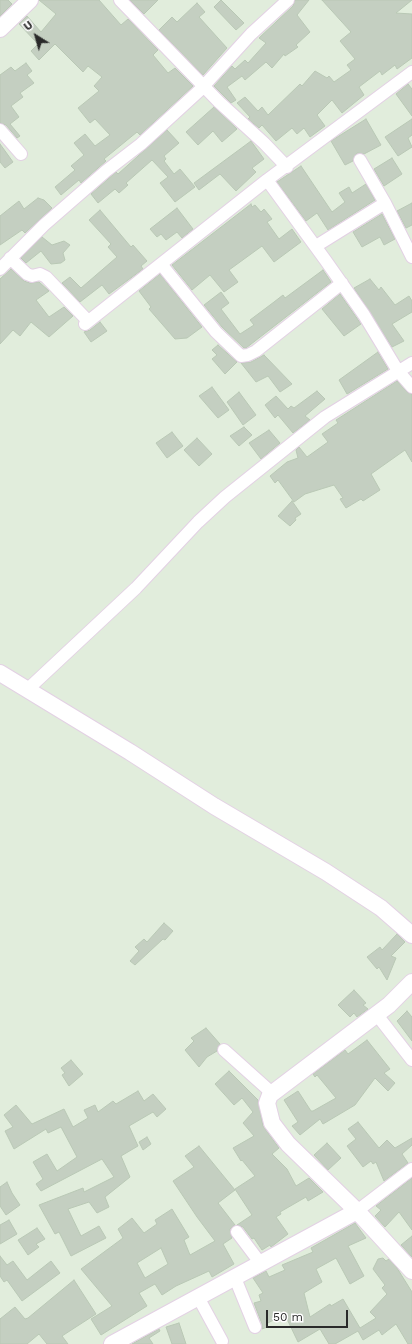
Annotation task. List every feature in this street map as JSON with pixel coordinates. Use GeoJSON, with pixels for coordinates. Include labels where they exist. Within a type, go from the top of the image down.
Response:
{"type":"FeatureCollection","features":[{"type":"Feature","properties":{"kind":"street"},"geometry":{"type":"LineString","coordinates":[[0,29],[30,0]]}},
{"type":"Feature","properties":{"kind":"street"},"geometry":{"type":"LineString","coordinates":[[120,0],[219,102],[264,143],[286,167]]}},
{"type":"Feature","properties":{"kind":"street"},"geometry":{"type":"LineString","coordinates":[[0,269],[44,225],[106,171],[141,144],[204,86],[251,34],[288,0]]}},
{"type":"Feature","properties":{"kind":"street"},"geometry":{"type":"LineString","coordinates":[[10,258],[27,274],[32,276],[40,274],[46,277],[87,322],[267,180],[412,72]]}},
{"type":"Feature","properties":{"kind":"street"},"geometry":{"type":"LineString","coordinates":[[0,130],[21,154]]}},
{"type":"Feature","properties":{"kind":"street"},"geometry":{"type":"LineString","coordinates":[[360,160],[385,203],[412,257]]}},
{"type":"Feature","properties":{"kind":"street"},"geometry":{"type":"LineString","coordinates":[[267,180],[342,283],[398,371],[412,387]]}},
{"type":"Feature","properties":{"kind":"street"},"geometry":{"type":"LineString","coordinates":[[316,246],[385,203]]}},
{"type":"Feature","properties":{"kind":"street"},"geometry":{"type":"LineString","coordinates":[[161,264],[216,332],[241,356],[248,355],[256,351],[342,283]]}},
{"type":"Feature","properties":{"kind":"street"},"geometry":{"type":"LineString","coordinates":[[28,690],[136,588],[198,522],[225,497],[325,417],[412,363]]}},
{"type":"Feature","properties":{"kind":"street"},"geometry":{"type":"LineString","coordinates":[[0,673],[130,752],[214,806],[326,872],[381,908],[412,935]]}},
{"type":"Feature","properties":{"kind":"street"},"geometry":{"type":"LineString","coordinates":[[412,982],[376,1015],[272,1093],[266,1103],[272,1123],[288,1144],[358,1211],[412,1271]]}},
{"type":"Feature","properties":{"kind":"street"},"geometry":{"type":"LineString","coordinates":[[376,1015],[412,1060]]}},
{"type":"Feature","properties":{"kind":"street"},"geometry":{"type":"LineString","coordinates":[[224,1050],[272,1093]]}},
{"type":"Feature","properties":{"kind":"street"},"geometry":{"type":"LineString","coordinates":[[112,1344],[358,1211],[412,1169]]}},
{"type":"Feature","properties":{"kind":"street"},"geometry":{"type":"LineString","coordinates":[[237,1232],[261,1264]]}},
{"type":"Feature","properties":{"kind":"street"},"geometry":{"type":"LineString","coordinates":[[235,1278],[255,1327]]}},
{"type":"Feature","properties":{"kind":"street"},"geometry":{"type":"LineString","coordinates":[[198,1297],[222,1341]]}},
{"type":"Feature","properties":{"kind":"building"},"geometry":{"type":"Polygon","coordinates":[[[0,0],[8,0],[12,4],[0,16],[0,0]]]}},
{"type":"Feature","properties":{"kind":"building"},"geometry":{"type":"Polygon","coordinates":[[[39,0],[99,0],[121,25],[128,19],[158,50],[153,55],[168,73],[175,68],[193,86],[140,135],[137,132],[104,159],[106,161],[81,183],[79,180],[61,195],[55,187],[75,170],[71,166],[84,155],[74,143],[85,134],[95,146],[110,135],[95,119],[90,123],[78,108],[99,91],[94,86],[102,77],[88,66],[83,72],[55,44],[39,60],[31,51],[38,44],[19,24],[27,16],[41,32],[56,14],[39,0]]]}},
{"type":"Feature","properties":{"kind":"building"},"geometry":{"type":"Polygon","coordinates":[[[130,0],[158,0],[144,14],[130,0]]]}},
{"type":"Feature","properties":{"kind":"building"},"geometry":{"type":"Polygon","coordinates":[[[221,0],[244,23],[236,30],[214,7],[221,0]]]}},
{"type":"Feature","properties":{"kind":"building"},"geometry":{"type":"Polygon","coordinates":[[[295,0],[309,0],[297,15],[310,32],[296,45],[298,47],[285,56],[284,54],[272,68],[266,62],[245,80],[242,76],[227,87],[236,100],[231,103],[214,86],[232,66],[235,69],[245,60],[248,63],[266,43],[259,38],[293,6],[295,0]]]}},
{"type":"Feature","properties":{"kind":"building"},"geometry":{"type":"Polygon","coordinates":[[[322,0],[412,0],[396,13],[412,14],[412,58],[397,69],[395,65],[382,75],[380,71],[359,87],[364,95],[342,113],[332,100],[317,115],[325,126],[310,137],[304,128],[297,134],[292,128],[276,141],[262,125],[259,128],[248,119],[250,117],[237,103],[245,97],[258,111],[262,107],[268,115],[300,84],[302,86],[315,71],[327,78],[329,76],[334,82],[351,70],[347,65],[355,59],[340,41],[351,32],[322,0]]]}},
{"type":"Feature","properties":{"kind":"building"},"geometry":{"type":"Polygon","coordinates":[[[197,3],[205,12],[199,17],[227,48],[203,75],[159,30],[172,17],[177,22],[197,3]]]}},
{"type":"Feature","properties":{"kind":"building"},"geometry":{"type":"Polygon","coordinates":[[[26,63],[32,71],[27,75],[34,83],[20,93],[23,97],[11,106],[19,117],[10,124],[20,136],[17,138],[6,125],[0,123],[0,75],[11,67],[15,71],[26,63]]]}},
{"type":"Feature","properties":{"kind":"building"},"geometry":{"type":"Polygon","coordinates":[[[408,84],[412,89],[412,116],[396,94],[408,84]]]}},
{"type":"Feature","properties":{"kind":"building"},"geometry":{"type":"Polygon","coordinates":[[[214,107],[237,129],[222,142],[213,131],[198,145],[186,132],[214,107]]]}},
{"type":"Feature","properties":{"kind":"building"},"geometry":{"type":"Polygon","coordinates":[[[366,119],[381,145],[364,154],[357,153],[353,161],[345,165],[331,141],[366,119]]]}},
{"type":"Feature","properties":{"kind":"building"},"geometry":{"type":"Polygon","coordinates":[[[412,119],[412,135],[408,138],[412,147],[398,156],[385,137],[412,119]]]}},
{"type":"Feature","properties":{"kind":"building"},"geometry":{"type":"Polygon","coordinates":[[[167,130],[179,143],[164,156],[166,159],[164,161],[174,174],[180,169],[195,187],[175,202],[160,183],[168,177],[152,160],[126,183],[128,185],[119,193],[115,189],[98,203],[91,194],[116,172],[118,174],[167,130]]]}},
{"type":"Feature","properties":{"kind":"building"},"geometry":{"type":"Polygon","coordinates":[[[251,141],[264,159],[252,168],[256,172],[236,191],[220,174],[199,190],[194,183],[251,141]]]}},
{"type":"Feature","properties":{"kind":"building"},"geometry":{"type":"Polygon","coordinates":[[[0,144],[13,162],[5,168],[0,162],[0,144]]]}},
{"type":"Feature","properties":{"kind":"building"},"geometry":{"type":"Polygon","coordinates":[[[392,158],[402,174],[384,186],[374,169],[392,158]]]}},
{"type":"Feature","properties":{"kind":"building"},"geometry":{"type":"Polygon","coordinates":[[[301,166],[332,212],[345,202],[339,193],[349,187],[352,193],[366,184],[375,200],[328,230],[317,213],[306,221],[277,182],[301,166]]]}},
{"type":"Feature","properties":{"kind":"building"},"geometry":{"type":"Polygon","coordinates":[[[38,198],[44,200],[52,208],[25,233],[22,230],[0,245],[0,216],[19,201],[24,209],[38,198]]]}},
{"type":"Feature","properties":{"kind":"building"},"geometry":{"type":"Polygon","coordinates":[[[412,203],[412,225],[406,228],[397,211],[412,203]]]}},
{"type":"Feature","properties":{"kind":"building"},"geometry":{"type":"Polygon","coordinates":[[[251,204],[252,207],[255,205],[261,212],[264,209],[272,219],[267,222],[279,239],[292,229],[301,242],[274,262],[262,246],[229,270],[238,282],[224,292],[210,275],[192,290],[172,265],[251,204]]]}},
{"type":"Feature","properties":{"kind":"building"},"geometry":{"type":"Polygon","coordinates":[[[177,208],[193,229],[182,238],[177,232],[166,240],[161,234],[157,237],[150,229],[177,208]]]}},
{"type":"Feature","properties":{"kind":"building"},"geometry":{"type":"Polygon","coordinates":[[[100,210],[131,247],[133,245],[147,261],[141,266],[143,269],[109,294],[102,285],[80,302],[62,283],[70,277],[81,288],[117,257],[108,247],[111,244],[89,220],[100,210]]]}},
{"type":"Feature","properties":{"kind":"building"},"geometry":{"type":"Polygon","coordinates":[[[382,214],[395,239],[384,245],[380,237],[362,247],[353,232],[382,214]]]}},
{"type":"Feature","properties":{"kind":"building"},"geometry":{"type":"Polygon","coordinates":[[[42,237],[52,245],[64,241],[70,245],[63,253],[65,260],[61,263],[51,264],[41,251],[26,263],[21,258],[42,237]]]}},
{"type":"Feature","properties":{"kind":"building"},"geometry":{"type":"Polygon","coordinates":[[[11,269],[24,281],[30,283],[39,282],[49,291],[36,300],[49,317],[64,307],[73,316],[49,337],[31,322],[20,336],[13,330],[0,344],[0,279],[11,269]]]}},
{"type":"Feature","properties":{"kind":"building"},"geometry":{"type":"Polygon","coordinates":[[[323,270],[331,282],[246,348],[244,348],[222,327],[204,305],[221,292],[229,303],[221,309],[240,334],[254,325],[250,320],[283,295],[285,298],[323,270]]]}},
{"type":"Feature","properties":{"kind":"building"},"geometry":{"type":"Polygon","coordinates":[[[160,274],[202,327],[187,338],[175,339],[149,309],[151,307],[139,291],[160,274]]]}},
{"type":"Feature","properties":{"kind":"building"},"geometry":{"type":"Polygon","coordinates":[[[370,279],[379,290],[381,287],[395,305],[409,296],[412,301],[412,312],[392,324],[404,341],[392,347],[354,288],[370,279]]]}},
{"type":"Feature","properties":{"kind":"building"},"geometry":{"type":"Polygon","coordinates":[[[340,294],[361,324],[344,336],[322,309],[340,294]]]}},
{"type":"Feature","properties":{"kind":"building"},"geometry":{"type":"Polygon","coordinates":[[[100,322],[107,331],[91,342],[84,332],[90,330],[100,322]]]}},
{"type":"Feature","properties":{"kind":"building"},"geometry":{"type":"Polygon","coordinates":[[[218,345],[237,362],[225,374],[212,359],[217,355],[212,350],[218,345]]]}},
{"type":"Feature","properties":{"kind":"building"},"geometry":{"type":"Polygon","coordinates":[[[378,352],[388,369],[347,394],[339,380],[378,352]]]}},
{"type":"Feature","properties":{"kind":"building"},"geometry":{"type":"Polygon","coordinates":[[[264,355],[292,384],[280,392],[268,376],[256,382],[241,363],[251,362],[264,355]]]}},
{"type":"Feature","properties":{"kind":"building"},"geometry":{"type":"Polygon","coordinates":[[[397,381],[407,392],[412,394],[412,462],[405,450],[371,474],[380,490],[363,501],[361,499],[346,508],[340,499],[343,498],[334,485],[305,494],[294,502],[278,480],[275,483],[270,476],[287,462],[298,458],[296,450],[299,447],[307,457],[328,442],[322,434],[338,423],[336,420],[397,381]]]}},
{"type":"Feature","properties":{"kind":"building"},"geometry":{"type":"Polygon","coordinates":[[[212,387],[229,410],[218,418],[199,396],[212,387]]]}},
{"type":"Feature","properties":{"kind":"building"},"geometry":{"type":"Polygon","coordinates":[[[317,391],[325,399],[305,416],[310,420],[293,433],[278,415],[275,418],[265,405],[276,396],[288,409],[291,406],[294,408],[317,391]]]}},
{"type":"Feature","properties":{"kind":"building"},"geometry":{"type":"Polygon","coordinates":[[[239,392],[256,415],[243,425],[227,402],[239,392]]]}},
{"type":"Feature","properties":{"kind":"building"},"geometry":{"type":"Polygon","coordinates":[[[244,427],[252,435],[239,446],[230,436],[244,427]]]}},
{"type":"Feature","properties":{"kind":"building"},"geometry":{"type":"Polygon","coordinates":[[[269,430],[280,443],[261,459],[249,443],[269,430]]]}},
{"type":"Feature","properties":{"kind":"building"},"geometry":{"type":"Polygon","coordinates":[[[172,432],[183,446],[167,458],[156,443],[172,432]]]}},
{"type":"Feature","properties":{"kind":"building"},"geometry":{"type":"Polygon","coordinates":[[[197,438],[212,454],[199,466],[184,450],[197,438]]]}},
{"type":"Feature","properties":{"kind":"building"},"geometry":{"type":"Polygon","coordinates":[[[292,501],[301,514],[295,518],[296,520],[290,526],[278,516],[292,501]]]}},
{"type":"Feature","properties":{"kind":"building"},"geometry":{"type":"Polygon","coordinates":[[[164,923],[173,931],[165,940],[163,939],[135,965],[130,961],[139,951],[135,947],[144,939],[147,942],[164,923]]]}},
{"type":"Feature","properties":{"kind":"building"},"geometry":{"type":"Polygon","coordinates":[[[397,934],[405,942],[391,956],[396,958],[387,980],[379,967],[377,969],[367,957],[380,947],[382,950],[397,934]]]}},
{"type":"Feature","properties":{"kind":"building"},"geometry":{"type":"Polygon","coordinates":[[[354,990],[366,1003],[363,1005],[368,1009],[357,1017],[354,1013],[350,1017],[338,1005],[354,990]]]}},
{"type":"Feature","properties":{"kind":"building"},"geometry":{"type":"Polygon","coordinates":[[[407,1011],[412,1017],[412,1041],[397,1021],[407,1011]]]}},
{"type":"Feature","properties":{"kind":"building"},"geometry":{"type":"Polygon","coordinates":[[[206,1028],[220,1044],[217,1051],[207,1057],[199,1067],[185,1050],[194,1041],[191,1038],[206,1028]]]}},
{"type":"Feature","properties":{"kind":"building"},"geometry":{"type":"Polygon","coordinates":[[[367,1040],[390,1069],[384,1073],[395,1083],[388,1091],[375,1078],[355,1105],[323,1124],[320,1119],[300,1135],[292,1126],[298,1122],[284,1100],[298,1091],[311,1111],[313,1111],[336,1098],[317,1075],[315,1077],[313,1074],[345,1050],[348,1054],[367,1040]]]}},
{"type":"Feature","properties":{"kind":"building"},"geometry":{"type":"Polygon","coordinates":[[[71,1060],[83,1074],[69,1086],[62,1075],[65,1073],[61,1068],[71,1060]]]}},
{"type":"Feature","properties":{"kind":"building"},"geometry":{"type":"Polygon","coordinates":[[[229,1071],[258,1100],[263,1126],[279,1148],[272,1154],[287,1169],[296,1186],[309,1178],[323,1192],[308,1201],[306,1197],[280,1212],[281,1214],[276,1217],[288,1234],[271,1247],[270,1245],[262,1250],[254,1238],[252,1239],[243,1227],[237,1225],[252,1215],[235,1189],[255,1176],[242,1160],[241,1161],[233,1148],[254,1136],[243,1123],[253,1112],[242,1098],[234,1105],[215,1084],[229,1071]]]}},
{"type":"Feature","properties":{"kind":"building"},"geometry":{"type":"Polygon","coordinates":[[[138,1091],[144,1101],[153,1094],[166,1109],[157,1117],[153,1112],[129,1126],[138,1146],[121,1156],[130,1177],[105,1197],[109,1207],[97,1213],[89,1202],[68,1209],[81,1236],[99,1226],[106,1238],[71,1256],[59,1232],[55,1234],[39,1205],[83,1188],[84,1192],[114,1177],[102,1159],[41,1191],[36,1184],[43,1179],[33,1162],[47,1154],[57,1171],[77,1157],[61,1127],[48,1133],[46,1129],[14,1149],[5,1131],[13,1127],[4,1115],[16,1105],[32,1124],[64,1109],[73,1127],[88,1118],[84,1110],[95,1105],[98,1112],[113,1101],[116,1104],[138,1091]]]}},
{"type":"Feature","properties":{"kind":"building"},"geometry":{"type":"Polygon","coordinates":[[[358,1122],[379,1148],[387,1140],[395,1148],[412,1138],[412,1145],[402,1154],[408,1163],[384,1181],[376,1162],[373,1164],[371,1161],[363,1167],[347,1146],[356,1139],[348,1129],[358,1122]]]}},
{"type":"Feature","properties":{"kind":"building"},"geometry":{"type":"Polygon","coordinates":[[[147,1137],[151,1144],[143,1150],[139,1142],[147,1137]]]}},
{"type":"Feature","properties":{"kind":"building"},"geometry":{"type":"Polygon","coordinates":[[[327,1143],[341,1158],[328,1170],[314,1155],[327,1143]]]}},
{"type":"Feature","properties":{"kind":"building"},"geometry":{"type":"Polygon","coordinates":[[[199,1146],[235,1190],[218,1203],[235,1225],[230,1229],[232,1238],[223,1244],[234,1264],[212,1277],[209,1271],[176,1286],[162,1295],[155,1284],[139,1293],[147,1306],[101,1335],[91,1319],[112,1306],[81,1269],[123,1238],[118,1229],[132,1218],[144,1233],[157,1224],[155,1220],[172,1209],[189,1237],[184,1240],[190,1255],[215,1241],[173,1181],[194,1167],[185,1156],[199,1146]],[[161,1248],[137,1263],[145,1278],[168,1264],[161,1248]]]}},
{"type":"Feature","properties":{"kind":"building"},"geometry":{"type":"Polygon","coordinates":[[[412,1178],[412,1230],[399,1212],[385,1227],[375,1216],[381,1210],[376,1206],[412,1178]]]}},
{"type":"Feature","properties":{"kind":"building"},"geometry":{"type":"Polygon","coordinates":[[[7,1182],[20,1205],[6,1215],[0,1206],[0,1187],[7,1182]]]}},
{"type":"Feature","properties":{"kind":"building"},"geometry":{"type":"Polygon","coordinates":[[[9,1220],[17,1234],[0,1244],[0,1225],[9,1220]]]}},
{"type":"Feature","properties":{"kind":"building"},"geometry":{"type":"Polygon","coordinates":[[[355,1223],[366,1238],[348,1246],[364,1276],[350,1284],[336,1258],[316,1269],[322,1282],[304,1293],[310,1317],[330,1304],[331,1306],[343,1299],[360,1328],[376,1318],[370,1312],[387,1294],[382,1288],[385,1285],[373,1269],[378,1259],[383,1258],[386,1261],[389,1259],[397,1268],[412,1292],[412,1344],[408,1344],[396,1324],[382,1335],[379,1330],[363,1340],[358,1331],[335,1344],[329,1344],[320,1329],[298,1342],[287,1319],[283,1320],[281,1316],[266,1324],[267,1327],[262,1329],[262,1324],[254,1303],[261,1301],[259,1295],[263,1293],[253,1278],[266,1271],[269,1277],[285,1270],[282,1265],[313,1252],[311,1248],[355,1223]]]}},
{"type":"Feature","properties":{"kind":"building"},"geometry":{"type":"Polygon","coordinates":[[[37,1228],[45,1239],[36,1244],[39,1247],[28,1255],[18,1240],[37,1228]]]}},
{"type":"Feature","properties":{"kind":"building"},"geometry":{"type":"Polygon","coordinates":[[[412,1236],[412,1257],[401,1245],[412,1236]]]}},
{"type":"Feature","properties":{"kind":"building"},"geometry":{"type":"Polygon","coordinates":[[[0,1256],[7,1265],[13,1261],[27,1280],[51,1261],[60,1273],[22,1301],[7,1280],[4,1282],[0,1276],[0,1256]]]}},
{"type":"Feature","properties":{"kind":"building"},"geometry":{"type":"Polygon","coordinates":[[[74,1280],[96,1314],[62,1336],[68,1344],[47,1344],[39,1334],[27,1344],[0,1344],[0,1319],[15,1307],[25,1319],[28,1318],[74,1280]]]}},
{"type":"Feature","properties":{"kind":"building"},"geometry":{"type":"Polygon","coordinates":[[[179,1323],[186,1344],[172,1344],[166,1327],[179,1323]]]}},
{"type":"Feature","properties":{"kind":"building"},"geometry":{"type":"Polygon","coordinates":[[[159,1329],[160,1331],[149,1338],[153,1344],[132,1344],[159,1329]]]}}]}
